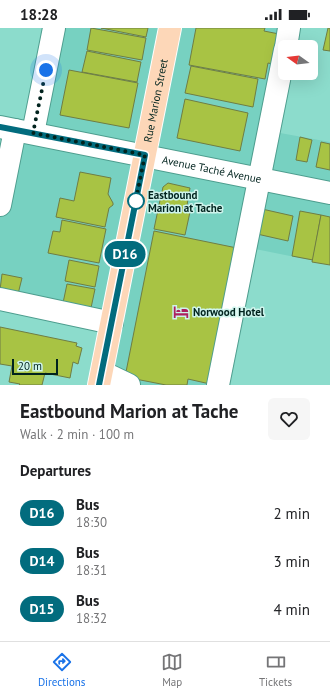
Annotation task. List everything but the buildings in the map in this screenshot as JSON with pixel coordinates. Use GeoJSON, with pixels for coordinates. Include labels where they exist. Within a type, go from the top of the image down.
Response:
{"type":"FeatureCollection","features":[{"type":"Feature","properties":{"kind":"main road","name":"Rue Marion Street"},"geometry":{"type":"LineString","coordinates":[[101,378],[170,28]]}},
{"type":"Feature","properties":{"kind":"street"},"geometry":{"type":"LineString","coordinates":[[0,205],[16,130],[54,28]]}},
{"type":"Feature","properties":{"kind":"street"},"geometry":{"type":"LineString","coordinates":[[287,40],[290,28]]}},
{"type":"Feature","properties":{"kind":"street"},"geometry":{"type":"LineString","coordinates":[[218,385],[279,80]]}},
{"type":"Feature","properties":{"kind":"street","name":"Avenue Taché Avenue"},"geometry":{"type":"LineString","coordinates":[[16,130],[330,193]]}},
{"type":"Feature","properties":{"kind":"street"},"geometry":{"type":"LineString","coordinates":[[0,299],[112,323]]}},
{"type":"Feature","properties":{"kind":"street"},"geometry":{"type":"LineString","coordinates":[[101,378],[129,385]]}},
{"type":"Feature","properties":{"kind":"shaded area"},"geometry":{"type":"Polygon","coordinates":[[[54,28],[289,28],[287,40],[278,40],[279,80],[269,131],[330,142],[330,264],[245,247],[217,385],[99,385],[111,323],[0,299],[0,205],[15,130],[33,133],[54,28]]]}},
{"type":"Feature","properties":{"kind":"bus line","name":"D16"},"geometry":{"type":"LineString","coordinates":[[0,127],[145,155],[99,385]]}},
{"type":"Feature","properties":{"kind":"place","name":"Eastbound Marion at Tache"},"geometry":{"type":"Point","coordinates":[136,201]}},
{"type":"Feature","properties":{"kind":"place","name":"Norwood Hotel"},"geometry":{"type":"Point","coordinates":[181,312]}},
{"type":"Feature","properties":{"kind":"route"},"geometry":{"type":"LineString","coordinates":[[46,70],[33,133],[145,155],[135,204],[136,201]]}}]}
